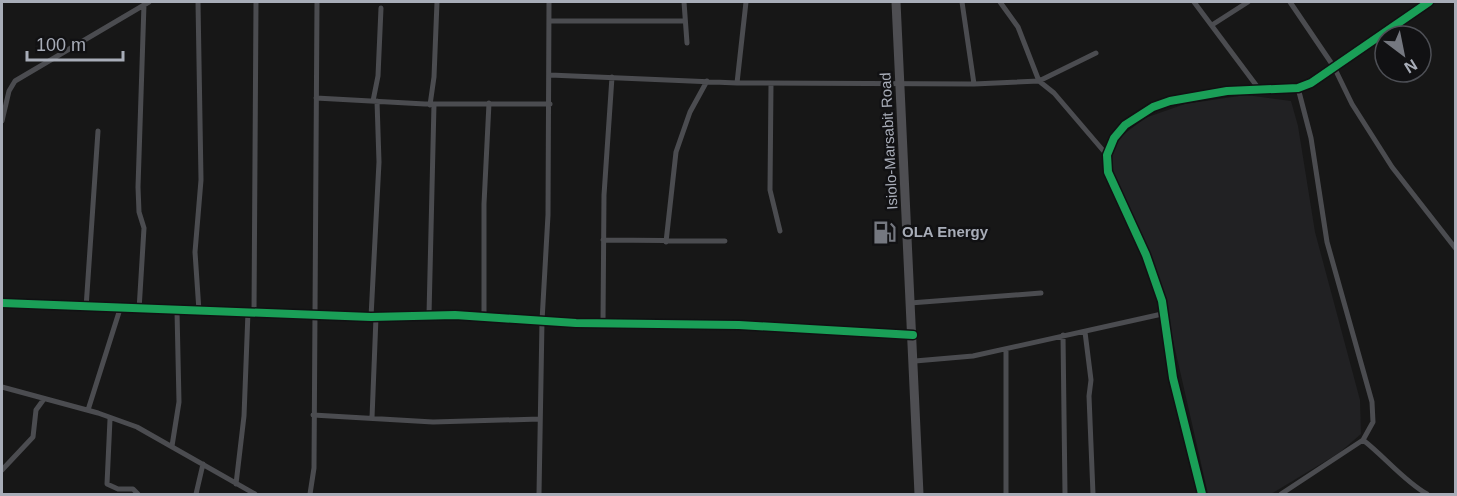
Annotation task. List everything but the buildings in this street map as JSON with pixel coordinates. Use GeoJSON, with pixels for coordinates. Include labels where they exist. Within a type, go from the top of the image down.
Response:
{"type":"FeatureCollection","features":[{"type":"Feature","properties":{"kind":"highway","name":"Isiolo-Marsabit Road"},"geometry":{"type":"LineString","coordinates":[[896,2],[910,303],[914,335],[919,495]]}},
{"type":"Feature","properties":{"kind":"street"},"geometry":{"type":"LineString","coordinates":[[198,2],[201,180],[195,252],[199,311]]}},
{"type":"Feature","properties":{"kind":"street"},"geometry":{"type":"LineString","coordinates":[[236,484],[244,416],[251,312],[256,2]]}},
{"type":"Feature","properties":{"kind":"street"},"geometry":{"type":"LineString","coordinates":[[310,495],[314,468],[317,2]]}},
{"type":"Feature","properties":{"kind":"street"},"geometry":{"type":"LineString","coordinates":[[429,315],[432,104],[437,2]]}},
{"type":"Feature","properties":{"kind":"street"},"geometry":{"type":"LineString","coordinates":[[539,495],[542,321],[548,215],[549,2]]}},
{"type":"Feature","properties":{"kind":"street"},"geometry":{"type":"LineString","coordinates":[[684,2],[687,43]]}},
{"type":"Feature","properties":{"kind":"street"},"geometry":{"type":"LineString","coordinates":[[737,83],[746,2]]}},
{"type":"Feature","properties":{"kind":"street"},"geometry":{"type":"LineString","coordinates":[[962,2],[974,84]]}},
{"type":"Feature","properties":{"kind":"street"},"geometry":{"type":"LineString","coordinates":[[1008,2],[1001,3],[1018,27],[1040,81],[1054,93],[1107,155]]}},
{"type":"Feature","properties":{"kind":"street"},"geometry":{"type":"LineString","coordinates":[[1194,2],[1259,89]]}},
{"type":"Feature","properties":{"kind":"street"},"geometry":{"type":"LineString","coordinates":[[1212,25],[1248,2]]}},
{"type":"Feature","properties":{"kind":"street"},"geometry":{"type":"LineString","coordinates":[[1290,2],[1334,67],[1352,104],[1392,167],[1455,249]]}},
{"type":"Feature","properties":{"kind":"street"},"geometry":{"type":"LineString","coordinates":[[1202,495],[1173,378],[1162,314],[1162,301],[1152,268],[1108,172],[1107,155],[1121,129],[1154,107],[1185,96],[1298,88],[1320,78],[1429,2]]}},
{"type":"Feature","properties":{"kind":"street"},"geometry":{"type":"LineString","coordinates":[[2,121],[9,91],[15,81],[146,3]]}},
{"type":"Feature","properties":{"kind":"street"},"geometry":{"type":"LineString","coordinates":[[139,310],[144,228],[139,212],[138,187],[146,3]]}},
{"type":"Feature","properties":{"kind":"street"},"geometry":{"type":"LineString","coordinates":[[372,418],[379,162],[375,101],[381,8]]}},
{"type":"Feature","properties":{"kind":"street"},"geometry":{"type":"LineString","coordinates":[[550,21],[684,21]]}},
{"type":"Feature","properties":{"kind":"street"},"geometry":{"type":"LineString","coordinates":[[550,75],[771,84],[974,84],[1040,81],[1096,53]]}},
{"type":"Feature","properties":{"kind":"street"},"geometry":{"type":"LineString","coordinates":[[603,323],[605,289],[603,240],[612,77]]}},
{"type":"Feature","properties":{"kind":"street"},"geometry":{"type":"LineString","coordinates":[[666,242],[676,152],[686,123],[707,81]]}},
{"type":"Feature","properties":{"kind":"street"},"geometry":{"type":"LineString","coordinates":[[771,84],[770,190],[780,231]]}},
{"type":"Feature","properties":{"kind":"street"},"geometry":{"type":"LineString","coordinates":[[1281,495],[1363,440],[1372,422],[1372,402],[1327,242],[1311,138],[1298,88]]}},
{"type":"Feature","properties":{"kind":"street"},"geometry":{"type":"LineString","coordinates":[[316,98],[432,104],[550,104]]}},
{"type":"Feature","properties":{"kind":"street"},"geometry":{"type":"LineString","coordinates":[[484,317],[483,226],[489,103]]}},
{"type":"Feature","properties":{"kind":"street"},"geometry":{"type":"LineString","coordinates":[[86,308],[89,247],[94,223],[98,131]]}},
{"type":"Feature","properties":{"kind":"street"},"geometry":{"type":"LineString","coordinates":[[603,240],[725,241]]}},
{"type":"Feature","properties":{"kind":"street"},"geometry":{"type":"LineString","coordinates":[[910,303],[1041,293]]}},
{"type":"Feature","properties":{"kind":"street"},"geometry":{"type":"LineString","coordinates":[[2,303],[139,310],[314,313],[374,317],[429,315],[603,323],[739,325],[914,335]]}},
{"type":"Feature","properties":{"kind":"street"},"geometry":{"type":"LineString","coordinates":[[88,410],[120,309]]}},
{"type":"Feature","properties":{"kind":"street"},"geometry":{"type":"LineString","coordinates":[[172,446],[179,402],[177,311]]}},
{"type":"Feature","properties":{"kind":"street"},"geometry":{"type":"LineString","coordinates":[[915,361],[973,356],[1162,314]]}},
{"type":"Feature","properties":{"kind":"street"},"geometry":{"type":"LineString","coordinates":[[1085,332],[1091,380],[1089,396],[1093,495]]}},
{"type":"Feature","properties":{"kind":"street"},"geometry":{"type":"LineString","coordinates":[[1063,335],[1065,495]]}},
{"type":"Feature","properties":{"kind":"street"},"geometry":{"type":"LineString","coordinates":[[1006,349],[1006,495]]}},
{"type":"Feature","properties":{"kind":"street"},"geometry":{"type":"LineString","coordinates":[[2,387],[88,410],[137,427],[255,495]]}},
{"type":"Feature","properties":{"kind":"street"},"geometry":{"type":"LineString","coordinates":[[2,470],[33,437],[36,410],[44,399]]}},
{"type":"Feature","properties":{"kind":"street"},"geometry":{"type":"LineString","coordinates":[[313,415],[433,422],[540,419]]}},
{"type":"Feature","properties":{"kind":"street"},"geometry":{"type":"LineString","coordinates":[[110,419],[107,484],[118,489],[132,489],[138,495]]}},
{"type":"Feature","properties":{"kind":"street"},"geometry":{"type":"LineString","coordinates":[[1363,440],[1426,495]]}},
{"type":"Feature","properties":{"kind":"street"},"geometry":{"type":"LineString","coordinates":[[196,495],[203,464]]}},
{"type":"Feature","properties":{"kind":"shaded area"},"geometry":{"type":"Polygon","coordinates":[[[1246,95],[1291,101],[1298,126],[1315,232],[1360,400],[1361,434],[1339,453],[1271,494],[1208,494],[1160,283],[1107,180],[1104,156],[1119,138],[1145,118],[1185,104],[1246,95]]]}},
{"type":"Feature","properties":{"kind":"cycle path"},"geometry":{"type":"LineString","coordinates":[[1202,494],[1173,378],[1162,301],[1146,255],[1108,172],[1107,155],[1114,138],[1125,125],[1153,107],[1170,101],[1227,91],[1298,88],[1311,83],[1429,2]]}},
{"type":"Feature","properties":{"kind":"cycle path"},"geometry":{"type":"LineString","coordinates":[[2,303],[371,317],[455,315],[576,323],[739,325],[913,335]]}},
{"type":"Feature","properties":{"kind":"place","name":"OLA Energy"},"geometry":{"type":"Point","coordinates":[884,232]}}]}
